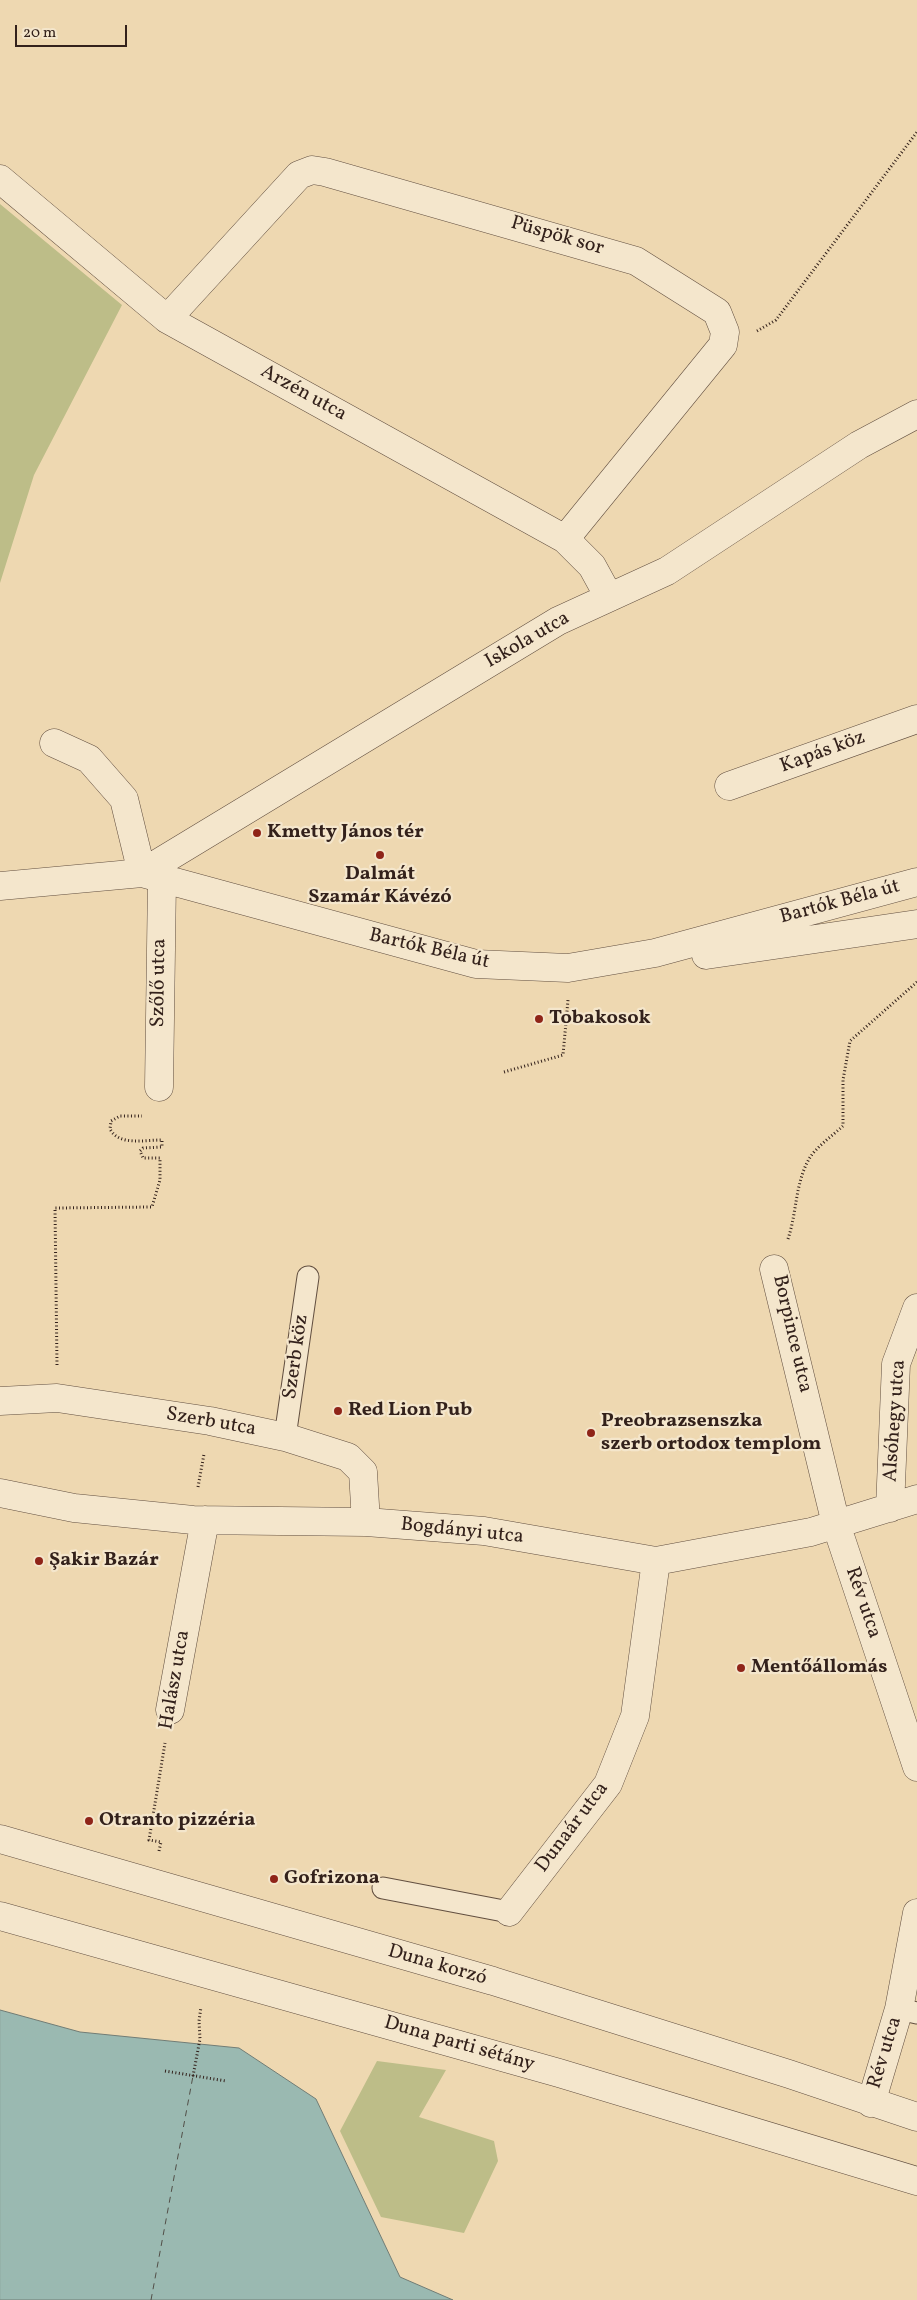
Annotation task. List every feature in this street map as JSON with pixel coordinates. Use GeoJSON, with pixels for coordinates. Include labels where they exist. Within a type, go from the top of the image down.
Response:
{"type":"FeatureCollection","features":[{"type":"Feature","properties":{"kind":"street","name":"Püspök sor"},"geometry":{"type":"LineString","coordinates":[[167,319],[299,175],[312,170],[344,177],[636,261],[717,312],[725,332]]}},
{"type":"Feature","properties":{"kind":"street","name":"Arzén utca"},"geometry":{"type":"LineString","coordinates":[[0,179],[167,319],[565,539],[592,566],[609,597]]}},
{"type":"Feature","properties":{"kind":"street"},"geometry":{"type":"LineString","coordinates":[[565,539],[723,345],[725,332]]}},
{"type":"Feature","properties":{"kind":"street","name":"Iskola utca"},"geometry":{"type":"LineString","coordinates":[[152,876],[558,621],[666,571],[859,445],[917,414]]}},
{"type":"Feature","properties":{"kind":"street","name":"Kapás köz"},"geometry":{"type":"LineString","coordinates":[[729,786],[917,719]]}},
{"type":"Feature","properties":{"kind":"street","name":"Szőlő utca"},"geometry":{"type":"LineString","coordinates":[[54,743],[89,759],[124,799],[152,876],[159,1087]]}},
{"type":"Feature","properties":{"kind":"street","name":"Bartók Béla út"},"geometry":{"type":"LineString","coordinates":[[0,886],[152,876],[476,964],[568,968],[655,953],[917,882]]}},
{"type":"Feature","properties":{"kind":"street"},"geometry":{"type":"LineString","coordinates":[[655,953],[702,955],[917,924]]}},
{"type":"Feature","properties":{"kind":"street","name":"Borpince utca"},"geometry":{"type":"LineString","coordinates":[[774,1269],[836,1524]]}},
{"type":"Feature","properties":{"kind":"street","name":"Alsóhegy utca"},"geometry":{"type":"LineString","coordinates":[[890,1508],[896,1364],[917,1308]]}},
{"type":"Feature","properties":{"kind":"street","name":"Szerb utca"},"geometry":{"type":"LineString","coordinates":[[0,1402],[57,1398],[210,1421],[285,1437],[348,1457],[363,1472],[366,1522]]}},
{"type":"Feature","properties":{"kind":"street","name":"Bogdányi utca"},"geometry":{"type":"LineString","coordinates":[[0,1494],[74,1508],[199,1520],[366,1522],[484,1531],[656,1561],[811,1532],[917,1499]]}},
{"type":"Feature","properties":{"kind":"street","name":"Halász utca"},"geometry":{"type":"LineString","coordinates":[[170,1710],[199,1520]]}},
{"type":"Feature","properties":{"kind":"street","name":"Rév utca"},"geometry":{"type":"LineString","coordinates":[[836,1524],[917,1765]]}},
{"type":"Feature","properties":{"kind":"street","name":"Dunaár utca"},"geometry":{"type":"LineString","coordinates":[[509,1912],[608,1784],[635,1716],[656,1561]]}},
{"type":"Feature","properties":{"kind":"street","name":"Duna korzó"},"geometry":{"type":"LineString","coordinates":[[0,1839],[493,1981],[789,2074],[917,2117]]}},
{"type":"Feature","properties":{"kind":"street","name":"Rév utca"},"geometry":{"type":"LineString","coordinates":[[871,2103],[908,2011],[917,1913]]}},
{"type":"Feature","properties":{"kind":"street","name":"Duna parti sétány"},"geometry":{"type":"LineString","coordinates":[[0,1916],[559,2073],[917,2181]]}},
{"type":"Feature","properties":{"kind":"lane","name":"Szerb köz"},"geometry":{"type":"LineString","coordinates":[[285,1437],[308,1277]]}},
{"type":"Feature","properties":{"kind":"lane"},"geometry":{"type":"LineString","coordinates":[[383,1888],[509,1912]]}},
{"type":"Feature","properties":{"kind":"path"},"geometry":{"type":"LineString","coordinates":[[725,332],[755,332],[776,320],[917,132]]}},
{"type":"Feature","properties":{"kind":"path","name":"Borpince utca"},"geometry":{"type":"LineString","coordinates":[[774,1269],[792,1228],[797,1190],[810,1158],[843,1126],[843,1080],[850,1041],[917,982]]}},
{"type":"Feature","properties":{"kind":"path"},"geometry":{"type":"LineString","coordinates":[[504,1072],[564,1055],[568,1015]]}},
{"type":"Feature","properties":{"kind":"path"},"geometry":{"type":"LineString","coordinates":[[57,1398],[55,1208],[152,1207],[160,1180],[160,1158],[143,1158],[140,1155],[140,1151],[143,1148],[162,1147],[162,1140],[123,1140],[114,1136],[110,1128],[111,1121],[120,1116]]}},
{"type":"Feature","properties":{"kind":"path"},"geometry":{"type":"LineString","coordinates":[[199,1520],[210,1421]]}},
{"type":"Feature","properties":{"kind":"path","name":"Halász utca"},"geometry":{"type":"LineString","coordinates":[[149,1840],[170,1710]]}},
{"type":"Feature","properties":{"kind":"path"},"geometry":{"type":"LineString","coordinates":[[194,2076],[200,2039]]}},
{"type":"Feature","properties":{"kind":"path"},"geometry":{"type":"LineString","coordinates":[[164,2071],[226,2081]]}},
{"type":"Feature","properties":{"kind":"green space"},"geometry":{"type":"Polygon","coordinates":[[[0,204],[122,305],[34,475],[0,583],[0,204]]]}},
{"type":"Feature","properties":{"kind":"green space"},"geometry":{"type":"Polygon","coordinates":[[[377,2061],[446,2070],[419,2117],[494,2141],[498,2161],[464,2233],[381,2217],[340,2131],[377,2061]]]}},
{"type":"Feature","properties":{"kind":"water"},"geometry":{"type":"Polygon","coordinates":[[[0,2010],[80,2032],[239,2048],[316,2099],[400,2277],[453,2300],[0,2300],[0,2010]]]}},
{"type":"Feature","properties":{"kind":"ferry route"},"geometry":{"type":"LineString","coordinates":[[151,2300],[193,2076]]}},
{"type":"Feature","properties":{"kind":"place","name":"Kmetty János tér"},"geometry":{"type":"Point","coordinates":[257,833]}},
{"type":"Feature","properties":{"kind":"place","name":"Dalmát Szamár Kávézó"},"geometry":{"type":"Point","coordinates":[380,855]}},
{"type":"Feature","properties":{"kind":"place","name":"Tobakosok"},"geometry":{"type":"Point","coordinates":[539,1019]}},
{"type":"Feature","properties":{"kind":"place","name":"Red Lion Pub"},"geometry":{"type":"Point","coordinates":[338,1411]}},
{"type":"Feature","properties":{"kind":"place","name":"Preobrazsenszka szerb ortodox templom"},"geometry":{"type":"Point","coordinates":[591,1433]}},
{"type":"Feature","properties":{"kind":"place","name":"Şakir Bazár"},"geometry":{"type":"Point","coordinates":[39,1561]}},
{"type":"Feature","properties":{"kind":"place","name":"Mentőállomás"},"geometry":{"type":"Point","coordinates":[741,1668]}},
{"type":"Feature","properties":{"kind":"place","name":"Otranto pizzéria"},"geometry":{"type":"Point","coordinates":[89,1821]}},
{"type":"Feature","properties":{"kind":"place","name":"Gofrizona"},"geometry":{"type":"Point","coordinates":[274,1879]}}]}
